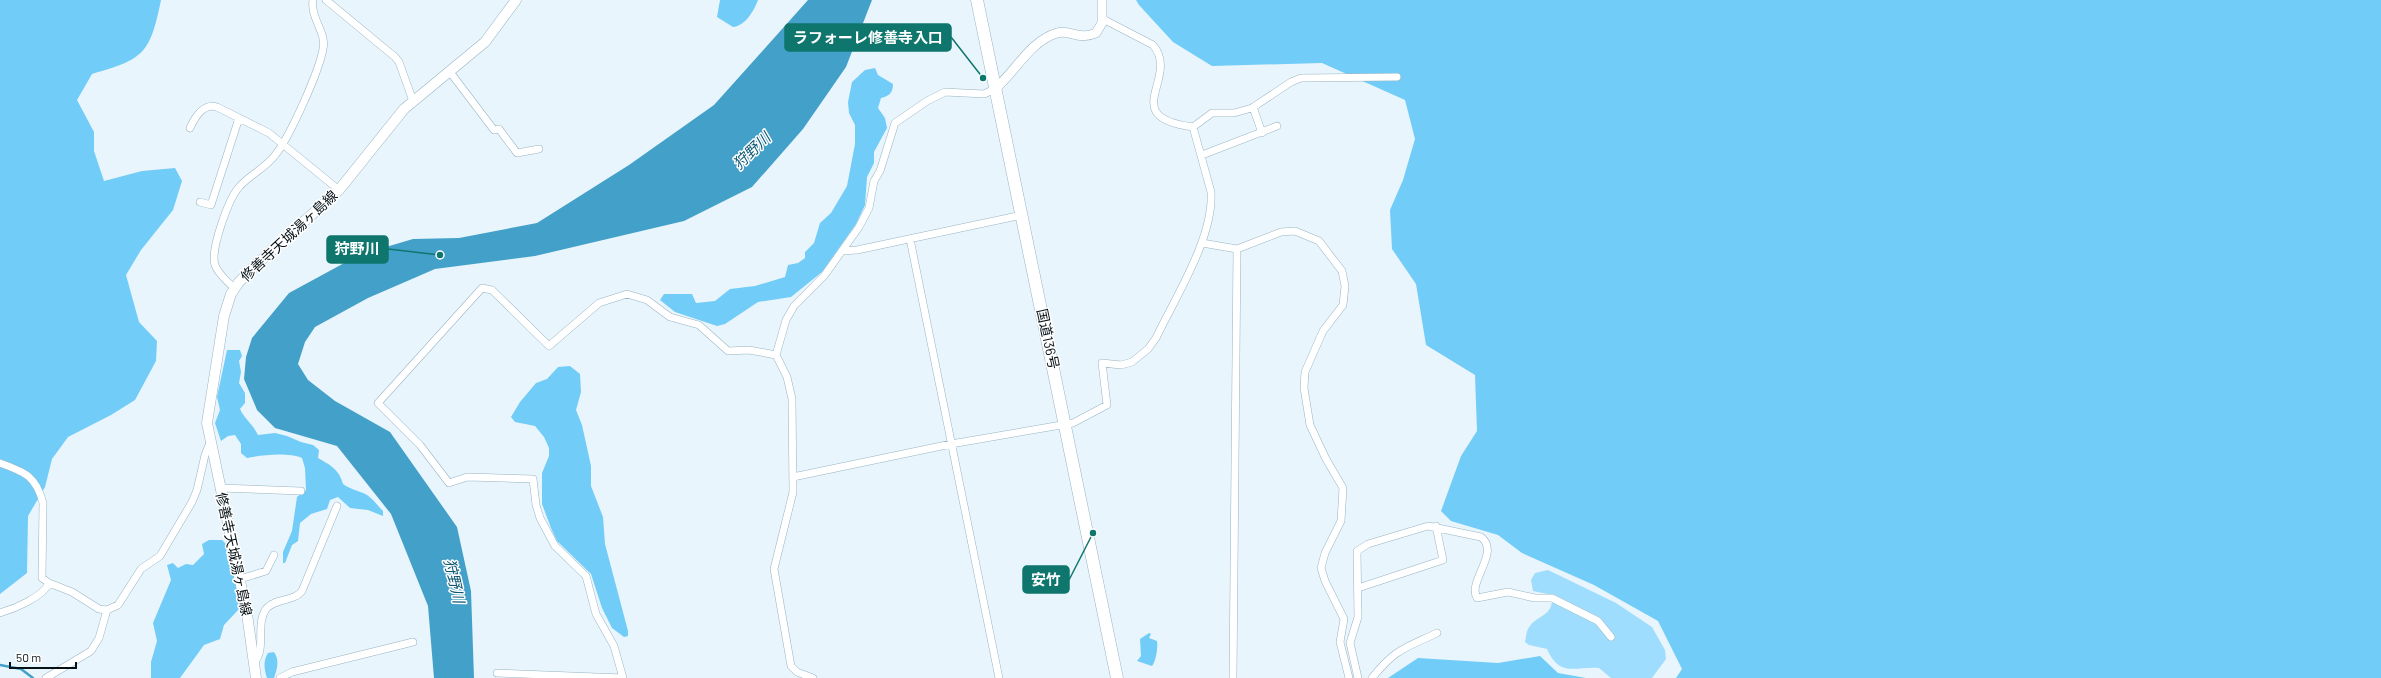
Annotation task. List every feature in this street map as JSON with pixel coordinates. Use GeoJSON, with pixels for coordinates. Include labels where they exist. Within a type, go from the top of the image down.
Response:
{"type":"FeatureCollection","features":[{"type":"Feature","properties":{"kind":"highway","name":"国道136号"},"geometry":{"type":"LineString","coordinates":[[977,0],[1066,423],[1115,678]]}},
{"type":"Feature","properties":{"kind":"main road","name":"修善寺天城湯ヶ島線"},"geometry":{"type":"LineString","coordinates":[[256,678],[240,579],[220,488],[208,416],[224,316],[234,288],[258,262],[339,190],[392,123],[413,101],[485,42],[516,0]]}},
{"type":"Feature","properties":{"kind":"street"},"geometry":{"type":"LineString","coordinates":[[234,288],[217,270],[214,260],[223,216],[236,189],[270,161],[282,146],[311,84],[324,49],[322,39],[312,13],[313,0]]}},
{"type":"Feature","properties":{"kind":"street"},"geometry":{"type":"LineString","coordinates":[[326,0],[395,57],[399,62],[413,101]]}},
{"type":"Feature","properties":{"kind":"street"},"geometry":{"type":"LineString","coordinates":[[812,678],[796,675],[791,666],[774,569],[792,496],[793,477],[792,399],[786,378],[776,355],[786,320],[794,306],[824,276],[859,227],[869,208],[874,181],[880,171],[895,123],[927,101],[945,92],[984,94],[996,89],[1044,38],[1060,32],[1081,37],[1090,36],[1100,28],[1103,19],[1102,0]]}},
{"type":"Feature","properties":{"kind":"street"},"geometry":{"type":"LineString","coordinates":[[1103,19],[1154,45],[1159,56],[1159,72],[1154,100],[1155,112],[1161,119],[1193,127],[1212,113],[1234,113],[1253,107],[1291,82],[1301,78],[1319,76],[1351,79],[1397,76]]}},
{"type":"Feature","properties":{"kind":"street"},"geometry":{"type":"LineString","coordinates":[[450,72],[494,130],[499,129],[517,153],[539,149]]}},
{"type":"Feature","properties":{"kind":"street"},"geometry":{"type":"LineString","coordinates":[[190,128],[200,113],[212,106],[269,133],[282,146],[339,190]]}},
{"type":"Feature","properties":{"kind":"street"},"geometry":{"type":"LineString","coordinates":[[1253,107],[1262,133]]}},
{"type":"Feature","properties":{"kind":"street"},"geometry":{"type":"LineString","coordinates":[[200,202],[211,205],[239,118]]}},
{"type":"Feature","properties":{"kind":"street"},"geometry":{"type":"LineString","coordinates":[[1202,155],[1277,126]]}},
{"type":"Feature","properties":{"kind":"street"},"geometry":{"type":"LineString","coordinates":[[793,477],[951,444],[1076,422],[1107,405],[1102,363],[1127,364],[1148,349],[1156,338],[1202,243],[1212,201],[1208,178],[1193,127]]}},
{"type":"Feature","properties":{"kind":"street"},"geometry":{"type":"LineString","coordinates":[[843,251],[910,239],[1022,215]]}},
{"type":"Feature","properties":{"kind":"street"},"geometry":{"type":"LineString","coordinates":[[1202,243],[1237,248],[1281,232],[1295,231],[1319,241],[1342,271],[1345,286],[1343,305],[1320,336],[1305,372],[1304,388],[1310,425],[1343,488],[1342,516],[1325,553],[1321,568],[1344,619],[1340,642],[1349,678]]}},
{"type":"Feature","properties":{"kind":"street"},"geometry":{"type":"LineString","coordinates":[[910,239],[999,678]]}},
{"type":"Feature","properties":{"kind":"street"},"geometry":{"type":"LineString","coordinates":[[1233,678],[1237,248]]}},
{"type":"Feature","properties":{"kind":"street"},"geometry":{"type":"LineString","coordinates":[[497,672],[623,678],[614,646],[596,614],[586,576],[555,546],[540,518],[536,505],[533,479],[467,477],[449,483],[420,445],[378,403],[482,288],[492,290],[549,346],[599,303],[627,294],[647,300],[670,317],[699,325],[728,351],[749,350],[776,355]]}},
{"type":"Feature","properties":{"kind":"street"},"geometry":{"type":"LineString","coordinates":[[0,463],[24,471],[32,478],[41,493],[43,503],[42,578],[49,583],[72,592],[96,607],[107,610],[118,605],[140,569],[160,556],[197,490],[205,455],[211,440]]}},
{"type":"Feature","properties":{"kind":"street"},"geometry":{"type":"LineString","coordinates":[[220,488],[301,491]]}},
{"type":"Feature","properties":{"kind":"street"},"geometry":{"type":"LineString","coordinates":[[254,663],[261,647],[261,625],[266,610],[271,605],[298,596],[302,591],[337,506]]}},
{"type":"Feature","properties":{"kind":"street"},"geometry":{"type":"LineString","coordinates":[[1358,588],[1443,560],[1436,526]]}},
{"type":"Feature","properties":{"kind":"street"},"geometry":{"type":"LineString","coordinates":[[1358,678],[1350,643],[1358,617],[1356,555],[1359,548],[1424,527],[1436,526],[1451,532],[1481,537],[1488,544],[1489,548],[1475,595],[1477,598],[1508,592],[1535,598],[1559,600],[1598,621],[1610,637]]}},
{"type":"Feature","properties":{"kind":"street"},"geometry":{"type":"LineString","coordinates":[[240,579],[264,572],[274,556]]}},
{"type":"Feature","properties":{"kind":"street"},"geometry":{"type":"LineString","coordinates":[[0,613],[19,606],[43,591],[49,583]]}},
{"type":"Feature","properties":{"kind":"street"},"geometry":{"type":"LineString","coordinates":[[46,678],[91,650],[99,638],[107,610]]}},
{"type":"Feature","properties":{"kind":"street"},"geometry":{"type":"LineString","coordinates":[[1372,678],[1394,654],[1406,646],[1437,633]]}},
{"type":"Feature","properties":{"kind":"street"},"geometry":{"type":"LineString","coordinates":[[280,678],[292,672],[413,642]]}},
{"type":"Feature","properties":{"kind":"shaded area"},"geometry":{"type":"Polygon","coordinates":[[[0,0],[161,0],[153,32],[142,52],[123,64],[92,74],[77,100],[94,132],[94,151],[104,181],[142,171],[175,168],[182,181],[173,210],[141,250],[126,275],[139,322],[157,341],[156,361],[135,400],[111,415],[68,437],[52,459],[45,487],[28,516],[27,573],[0,594],[0,0]]]}},
{"type":"Feature","properties":{"kind":"shaded area"},"geometry":{"type":"Polygon","coordinates":[[[720,0],[758,0],[754,9],[745,21],[733,27],[717,17],[720,0]]]}},
{"type":"Feature","properties":{"kind":"shaded area"},"geometry":{"type":"Polygon","coordinates":[[[1136,0],[2381,0],[2381,678],[1676,678],[1682,669],[1658,621],[1594,585],[1522,553],[1498,535],[1451,521],[1441,511],[1461,456],[1477,431],[1475,375],[1426,345],[1416,284],[1392,249],[1390,210],[1403,180],[1415,139],[1405,100],[1322,63],[1212,66],[1173,42],[1136,0]]]}},
{"type":"Feature","properties":{"kind":"shaded area"},"geometry":{"type":"Polygon","coordinates":[[[875,68],[878,75],[893,84],[890,94],[881,98],[878,108],[885,118],[887,128],[874,152],[874,163],[867,177],[865,205],[856,224],[822,272],[791,297],[758,302],[725,324],[717,326],[675,312],[660,300],[664,294],[692,294],[696,303],[715,301],[730,289],[755,286],[785,277],[788,265],[798,263],[805,258],[805,252],[814,243],[820,223],[831,213],[847,186],[855,144],[855,125],[849,113],[848,102],[852,82],[865,70],[875,68]]]}},
{"type":"Feature","properties":{"kind":"shaded area"},"geometry":{"type":"Polygon","coordinates":[[[227,350],[240,350],[242,356],[239,361],[241,372],[239,383],[245,393],[245,403],[240,409],[258,435],[275,433],[313,445],[319,450],[318,458],[330,465],[336,471],[343,484],[369,496],[383,511],[383,516],[368,510],[350,508],[338,497],[330,500],[327,509],[311,514],[300,523],[298,541],[292,545],[285,563],[283,563],[283,552],[292,531],[297,497],[306,490],[305,468],[302,458],[296,456],[274,455],[247,458],[241,453],[241,444],[235,435],[228,436],[221,441],[215,423],[220,410],[217,397],[227,350]]]}},
{"type":"Feature","properties":{"kind":"shaded area"},"geometry":{"type":"Polygon","coordinates":[[[570,366],[580,374],[581,392],[576,410],[582,425],[591,466],[591,486],[603,517],[605,544],[628,631],[628,636],[624,637],[612,628],[602,608],[591,574],[557,541],[551,528],[542,504],[542,473],[549,456],[549,448],[544,437],[535,426],[515,422],[511,417],[520,402],[536,383],[547,379],[558,367],[570,366]]]}},
{"type":"Feature","properties":{"kind":"shaded area"},"geometry":{"type":"Polygon","coordinates":[[[209,540],[222,540],[226,544],[227,559],[236,577],[240,608],[224,625],[220,639],[204,645],[180,678],[151,678],[151,662],[157,641],[153,623],[171,580],[167,565],[173,563],[178,568],[186,564],[193,565],[204,554],[202,544],[209,540]]]}},
{"type":"Feature","properties":{"kind":"shaded area"},"geometry":{"type":"Polygon","coordinates":[[[1548,570],[1616,603],[1652,627],[1665,650],[1666,659],[1652,678],[1611,678],[1599,668],[1569,669],[1557,664],[1547,649],[1529,645],[1525,642],[1527,631],[1531,624],[1547,612],[1552,602],[1552,595],[1533,591],[1531,580],[1535,573],[1548,570]]]}},
{"type":"Feature","properties":{"kind":"shaded area"},"geometry":{"type":"Polygon","coordinates":[[[1149,633],[1151,634],[1149,638],[1157,641],[1155,661],[1152,666],[1137,661],[1141,656],[1140,639],[1149,633]]]}},
{"type":"Feature","properties":{"kind":"shaded area"},"geometry":{"type":"Polygon","coordinates":[[[274,652],[277,659],[276,671],[274,678],[267,678],[265,659],[268,653],[274,652]]]}},
{"type":"Feature","properties":{"kind":"shaded area"},"geometry":{"type":"Polygon","coordinates":[[[1540,656],[1558,673],[1586,678],[1388,678],[1418,658],[1498,663],[1540,656]]]}},
{"type":"Feature","properties":{"kind":"water"},"geometry":{"type":"Polygon","coordinates":[[[808,0],[872,0],[846,67],[803,129],[752,187],[684,221],[535,256],[435,269],[368,298],[315,327],[305,342],[298,364],[308,380],[335,401],[390,432],[457,527],[471,591],[474,678],[434,678],[428,606],[391,514],[337,446],[275,428],[257,410],[244,379],[246,357],[252,338],[289,293],[359,255],[413,239],[459,238],[537,223],[629,165],[714,105],[808,0]]]}},
{"type":"Feature","properties":{"kind":"waterway"},"geometry":{"type":"LineString","coordinates":[[0,665],[21,669],[33,678]]}},
{"type":"Feature","properties":{"kind":"place","name":"ラフォーレ修善寺入口"},"geometry":{"type":"Point","coordinates":[983,78]}},
{"type":"Feature","properties":{"kind":"place","name":"狩野川"},"geometry":{"type":"Point","coordinates":[440,255]}},
{"type":"Feature","properties":{"kind":"place","name":"安竹"},"geometry":{"type":"Point","coordinates":[1093,533]}}]}
